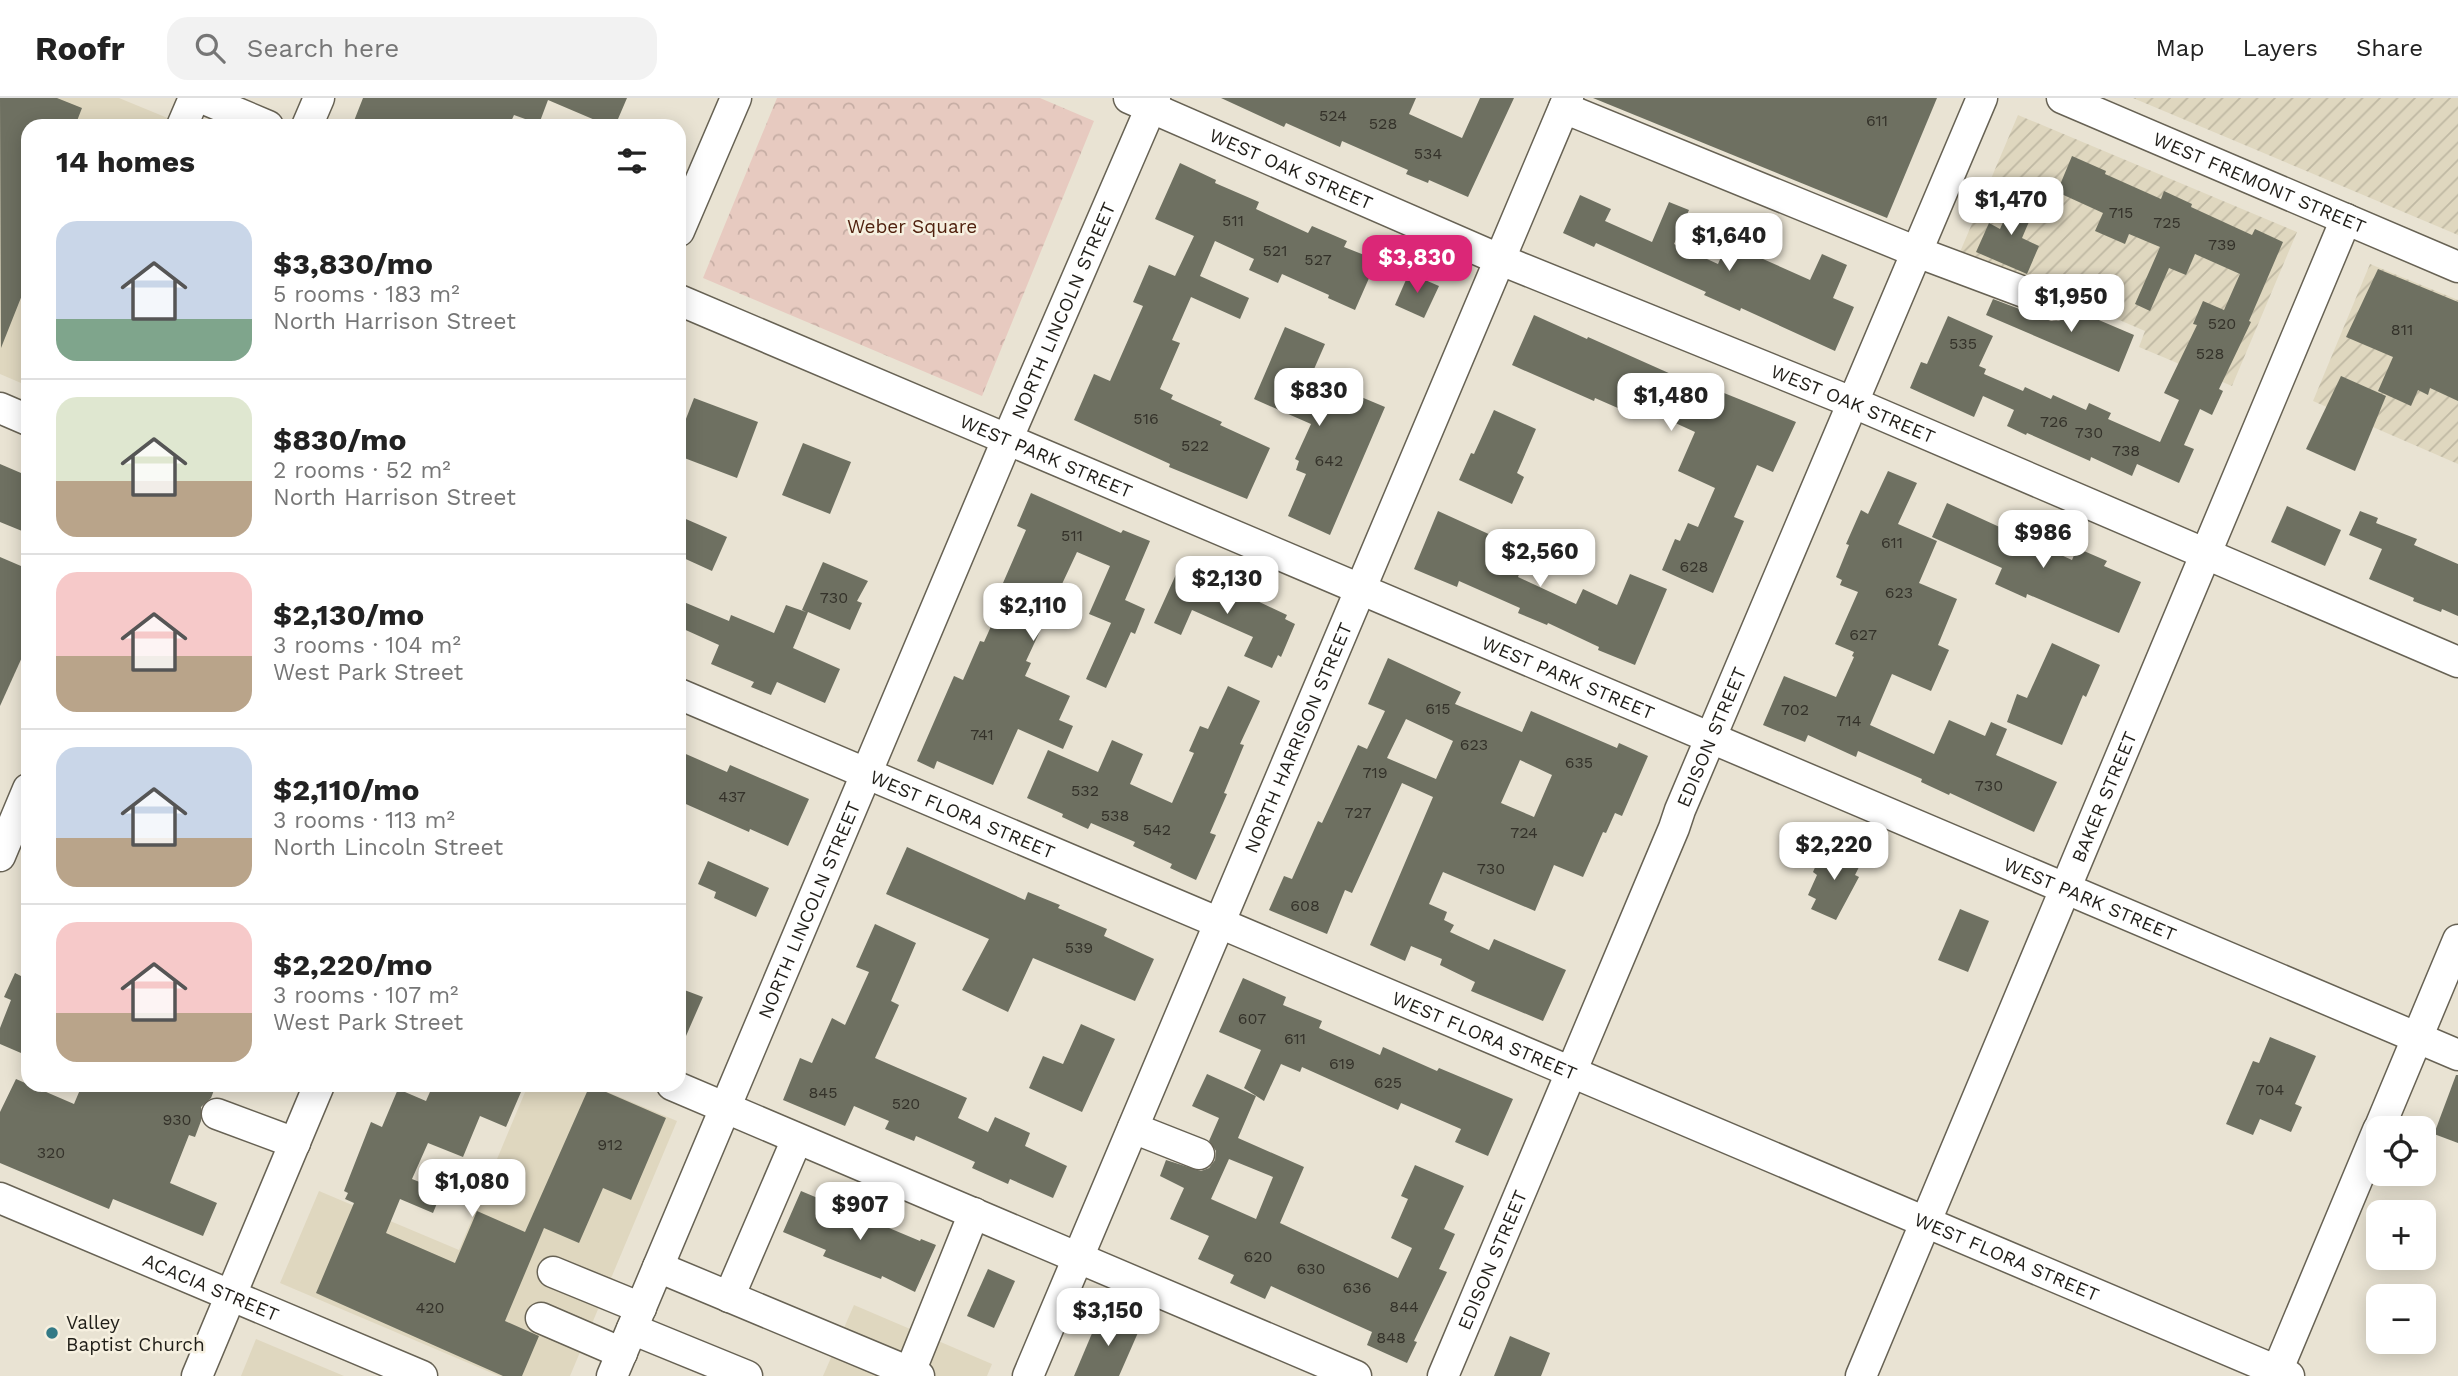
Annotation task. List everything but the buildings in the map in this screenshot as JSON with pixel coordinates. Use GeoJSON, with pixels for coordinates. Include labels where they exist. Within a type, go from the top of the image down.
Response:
{"type":"FeatureCollection","features":[{"type":"Feature","properties":{"kind":"street"},"geometry":{"type":"LineString","coordinates":[[185,119],[194,98]]}},
{"type":"Feature","properties":{"kind":"street"},"geometry":{"type":"LineString","coordinates":[[202,98],[252,119]]}},
{"type":"Feature","properties":{"kind":"street"},"geometry":{"type":"LineString","coordinates":[[310,119],[319,98]]}},
{"type":"Feature","properties":{"kind":"street","name":"EDISON STREET"},"geometry":{"type":"LineString","coordinates":[[1443,1376],[1982,98]]}},
{"type":"Feature","properties":{"kind":"street","name":"WEST FREMONT STREET"},"geometry":{"type":"LineString","coordinates":[[2062,98],[2458,267]]}},
{"type":"Feature","properties":{"kind":"street"},"geometry":{"type":"LineString","coordinates":[[686,213],[731,99]]}},
{"type":"Feature","properties":{"kind":"street","name":"WEST OAK STREET"},"geometry":{"type":"LineString","coordinates":[[1145,101],[1501,260],[1854,403],[2458,662]]}},
{"type":"Feature","properties":{"kind":"street","name":"NORTH LINCOLN STREET"},"geometry":{"type":"LineString","coordinates":[[627,1342],[1007,439],[1145,101]]}},
{"type":"Feature","properties":{"kind":"street"},"geometry":{"type":"LineString","coordinates":[[1566,103],[1917,252],[2056,304]]}},
{"type":"Feature","properties":{"kind":"street","name":"NORTH HARRISON STREET"},"geometry":{"type":"LineString","coordinates":[[1028,1376],[1566,103]]}},
{"type":"Feature","properties":{"kind":"street","name":"BAKER STREET"},"geometry":{"type":"LineString","coordinates":[[1861,1376],[2346,219]]}},
{"type":"Feature","properties":{"kind":"street","name":"WEST PARK STREET"},"geometry":{"type":"LineString","coordinates":[[686,303],[2458,1055]]}},
{"type":"Feature","properties":{"kind":"street"},"geometry":{"type":"LineString","coordinates":[[0,408],[21,417]]}},
{"type":"Feature","properties":{"kind":"street","name":"WEST FLORA STREET"},"geometry":{"type":"LineString","coordinates":[[686,697],[2280,1374]]}},
{"type":"Feature","properties":{"kind":"street"},"geometry":{"type":"LineString","coordinates":[[0,856],[19,803]]}},
{"type":"Feature","properties":{"kind":"street"},"geometry":{"type":"LineString","coordinates":[[2384,1116],[2458,940]]}},
{"type":"Feature","properties":{"kind":"street"},"geometry":{"type":"LineString","coordinates":[[686,1091],[1356,1376]]}},
{"type":"Feature","properties":{"kind":"street"},"geometry":{"type":"LineString","coordinates":[[197,1376],[316,1092]]}},
{"type":"Feature","properties":{"kind":"street"},"geometry":{"type":"LineString","coordinates":[[217,1114],[295,1143]]}},
{"type":"Feature","properties":{"kind":"street"},"geometry":{"type":"LineString","coordinates":[[1133,1128],[1199,1154]]}},
{"type":"Feature","properties":{"kind":"street"},"geometry":{"type":"LineString","coordinates":[[729,1297],[797,1139]]}},
{"type":"Feature","properties":{"kind":"street"},"geometry":{"type":"LineString","coordinates":[[2280,1374],[2366,1161]]}},
{"type":"Feature","properties":{"kind":"street","name":"ACACIA STREET"},"geometry":{"type":"LineString","coordinates":[[0,1198],[422,1376]]}},
{"type":"Feature","properties":{"kind":"street"},"geometry":{"type":"LineString","coordinates":[[658,1267],[729,1297],[868,1366],[914,1374],[974,1213]]}},
{"type":"Feature","properties":{"kind":"street"},"geometry":{"type":"LineString","coordinates":[[553,1272],[627,1342]]}},
{"type":"Feature","properties":{"kind":"street"},"geometry":{"type":"LineString","coordinates":[[541,1318],[706,1368],[747,1376]]}},
{"type":"Feature","properties":{"kind":"shaded area"},"geometry":{"type":"Polygon","coordinates":[[[0,98],[119,98],[170,119],[21,119],[21,383],[0,374],[0,98]]]}},
{"type":"Feature","properties":{"kind":"shaded area"},"geometry":{"type":"Polygon","coordinates":[[[2133,98],[2458,98],[2458,235],[2323,178],[2133,98]]]}},
{"type":"Feature","properties":{"kind":"shaded area"},"geometry":{"type":"Polygon","coordinates":[[[2018,115],[2297,232],[2232,386],[2139,347],[2145,331],[1960,252],[2018,115]]]}},
{"type":"Feature","properties":{"kind":"shaded area"},"geometry":{"type":"Polygon","coordinates":[[[2370,264],[2458,300],[2458,464],[2313,401],[2370,264]]]}},
{"type":"Feature","properties":{"kind":"shaded area"},"geometry":{"type":"Polygon","coordinates":[[[525,1092],[608,1092],[677,1121],[570,1376],[499,1376],[280,1283],[319,1191],[459,1250],[525,1092]]]}},
{"type":"Feature","properties":{"kind":"shaded area"},"geometry":{"type":"Polygon","coordinates":[[[854,1305],[992,1364],[987,1376],[823,1376],[854,1305]]]}},
{"type":"Feature","properties":{"kind":"shaded area"},"geometry":{"type":"Polygon","coordinates":[[[256,1339],[344,1376],[241,1376],[256,1339]]]}},
{"type":"Feature","properties":{"kind":"green space","name":"Weber Square"},"geometry":{"type":"Polygon","coordinates":[[[777,98],[1040,98],[1094,121],[982,396],[703,278],[777,98]]]}},
{"type":"Feature","properties":{"kind":"place","name":"Valley Baptist Church"},"geometry":{"type":"Point","coordinates":[52,1333]}}]}
